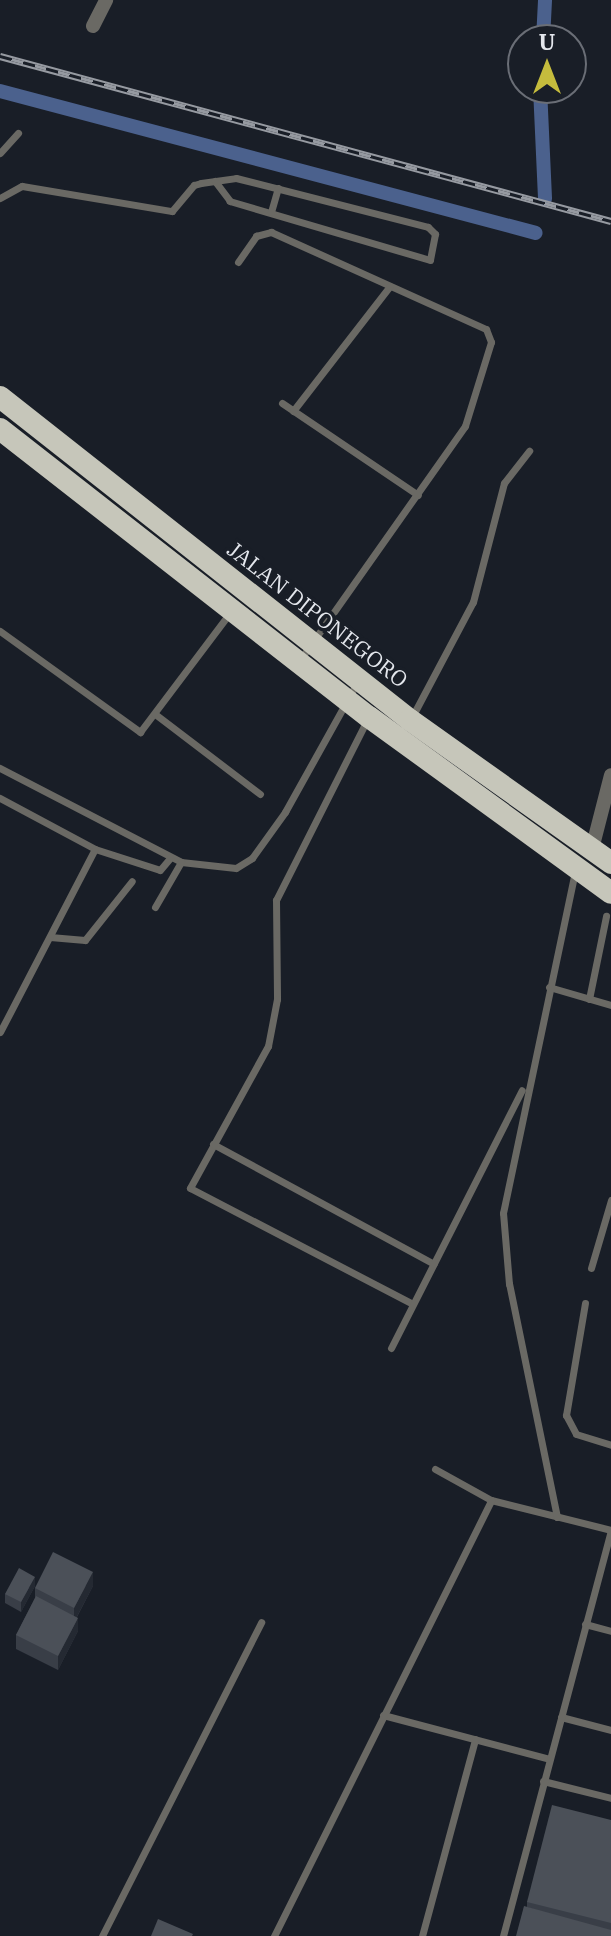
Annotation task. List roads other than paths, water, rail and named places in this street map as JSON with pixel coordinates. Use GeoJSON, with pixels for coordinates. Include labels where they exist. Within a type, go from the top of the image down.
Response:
{"type":"FeatureCollection","features":[{"type":"Feature","properties":{"kind":"highway","name":"JALAN DIPONEGORO"},"geometry":{"type":"LineString","coordinates":[[0,397],[315,642],[410,720],[611,863]]}},
{"type":"Feature","properties":{"kind":"highway"},"geometry":{"type":"LineString","coordinates":[[0,429],[346,700],[611,893]]}},
{"type":"Feature","properties":{"kind":"street"},"geometry":{"type":"LineString","coordinates":[[93,26],[106,0]]}},
{"type":"Feature","properties":{"kind":"street"},"geometry":{"type":"LineString","coordinates":[[592,849],[611,775]]}},
{"type":"Feature","properties":{"kind":"lane"},"geometry":{"type":"LineString","coordinates":[[0,153],[18,133]]}},
{"type":"Feature","properties":{"kind":"lane"},"geometry":{"type":"LineString","coordinates":[[0,198],[22,186],[172,211],[188,189],[215,181],[278,188],[428,227],[435,234],[430,260],[230,201],[215,181]]}},
{"type":"Feature","properties":{"kind":"lane"},"geometry":{"type":"LineString","coordinates":[[271,212],[278,188]]}},
{"type":"Feature","properties":{"kind":"lane"},"geometry":{"type":"LineString","coordinates":[[238,262],[256,236],[271,232],[486,329],[491,342],[476,405],[418,495],[298,662]]}},
{"type":"Feature","properties":{"kind":"lane"},"geometry":{"type":"LineString","coordinates":[[293,411],[390,286]]}},
{"type":"Feature","properties":{"kind":"lane"},"geometry":{"type":"LineString","coordinates":[[282,403],[418,495]]}},
{"type":"Feature","properties":{"kind":"lane"},"geometry":{"type":"LineString","coordinates":[[410,720],[473,602],[504,483],[529,451]]}},
{"type":"Feature","properties":{"kind":"lane"},"geometry":{"type":"LineString","coordinates":[[0,631],[136,731],[155,714],[233,610]]}},
{"type":"Feature","properties":{"kind":"lane"},"geometry":{"type":"LineString","coordinates":[[0,768],[170,858],[226,870],[252,858],[359,679]]}},
{"type":"Feature","properties":{"kind":"lane"},"geometry":{"type":"LineString","coordinates":[[382,697],[276,900],[274,1025],[190,1183],[196,1194],[413,1304]]}},
{"type":"Feature","properties":{"kind":"lane"},"geometry":{"type":"LineString","coordinates":[[155,714],[260,794]]}},
{"type":"Feature","properties":{"kind":"lane"},"geometry":{"type":"LineString","coordinates":[[0,798],[95,849],[160,870],[170,858]]}},
{"type":"Feature","properties":{"kind":"lane"},"geometry":{"type":"LineString","coordinates":[[0,1032],[95,849]]}},
{"type":"Feature","properties":{"kind":"lane"},"geometry":{"type":"LineString","coordinates":[[155,907],[181,862]]}},
{"type":"Feature","properties":{"kind":"lane"},"geometry":{"type":"LineString","coordinates":[[557,1517],[502,1239],[506,1175],[575,869]]}},
{"type":"Feature","properties":{"kind":"lane"},"geometry":{"type":"LineString","coordinates":[[50,937],[85,940],[132,881]]}},
{"type":"Feature","properties":{"kind":"lane"},"geometry":{"type":"LineString","coordinates":[[589,999],[606,916]]}},
{"type":"Feature","properties":{"kind":"lane"},"geometry":{"type":"LineString","coordinates":[[549,987],[611,1005]]}},
{"type":"Feature","properties":{"kind":"lane"},"geometry":{"type":"LineString","coordinates":[[391,1348],[529,1077]]}},
{"type":"Feature","properties":{"kind":"lane"},"geometry":{"type":"LineString","coordinates":[[213,1144],[434,1264]]}},
{"type":"Feature","properties":{"kind":"lane"},"geometry":{"type":"LineString","coordinates":[[591,1268],[611,1200]]}},
{"type":"Feature","properties":{"kind":"lane"},"geometry":{"type":"LineString","coordinates":[[585,1303],[566,1415],[576,1434],[611,1445]]}},
{"type":"Feature","properties":{"kind":"lane"},"geometry":{"type":"LineString","coordinates":[[435,1469],[491,1500],[611,1530],[503,1936]]}},
{"type":"Feature","properties":{"kind":"lane"},"geometry":{"type":"LineString","coordinates":[[274,1936],[491,1500]]}},
{"type":"Feature","properties":{"kind":"lane"},"geometry":{"type":"LineString","coordinates":[[102,1936],[261,1622]]}},
{"type":"Feature","properties":{"kind":"lane"},"geometry":{"type":"LineString","coordinates":[[585,1624],[611,1631]]}},
{"type":"Feature","properties":{"kind":"lane"},"geometry":{"type":"LineString","coordinates":[[383,1715],[549,1759]]}},
{"type":"Feature","properties":{"kind":"lane"},"geometry":{"type":"LineString","coordinates":[[561,1717],[611,1730]]}},
{"type":"Feature","properties":{"kind":"lane"},"geometry":{"type":"LineString","coordinates":[[422,1936],[475,1739]]}},
{"type":"Feature","properties":{"kind":"lane"},"geometry":{"type":"LineString","coordinates":[[543,1781],[611,1798]]}},
{"type":"Feature","properties":{"kind":"waterway"},"geometry":{"type":"LineString","coordinates":[[544,24],[545,0]]}},
{"type":"Feature","properties":{"kind":"waterway"},"geometry":{"type":"LineString","coordinates":[[0,91],[536,233]]}},
{"type":"Feature","properties":{"kind":"waterway"},"geometry":{"type":"LineString","coordinates":[[541,104],[545,199]]}},
{"type":"Feature","properties":{"kind":"railway"},"geometry":{"type":"LineString","coordinates":[[0,56],[611,221]]}}]}
